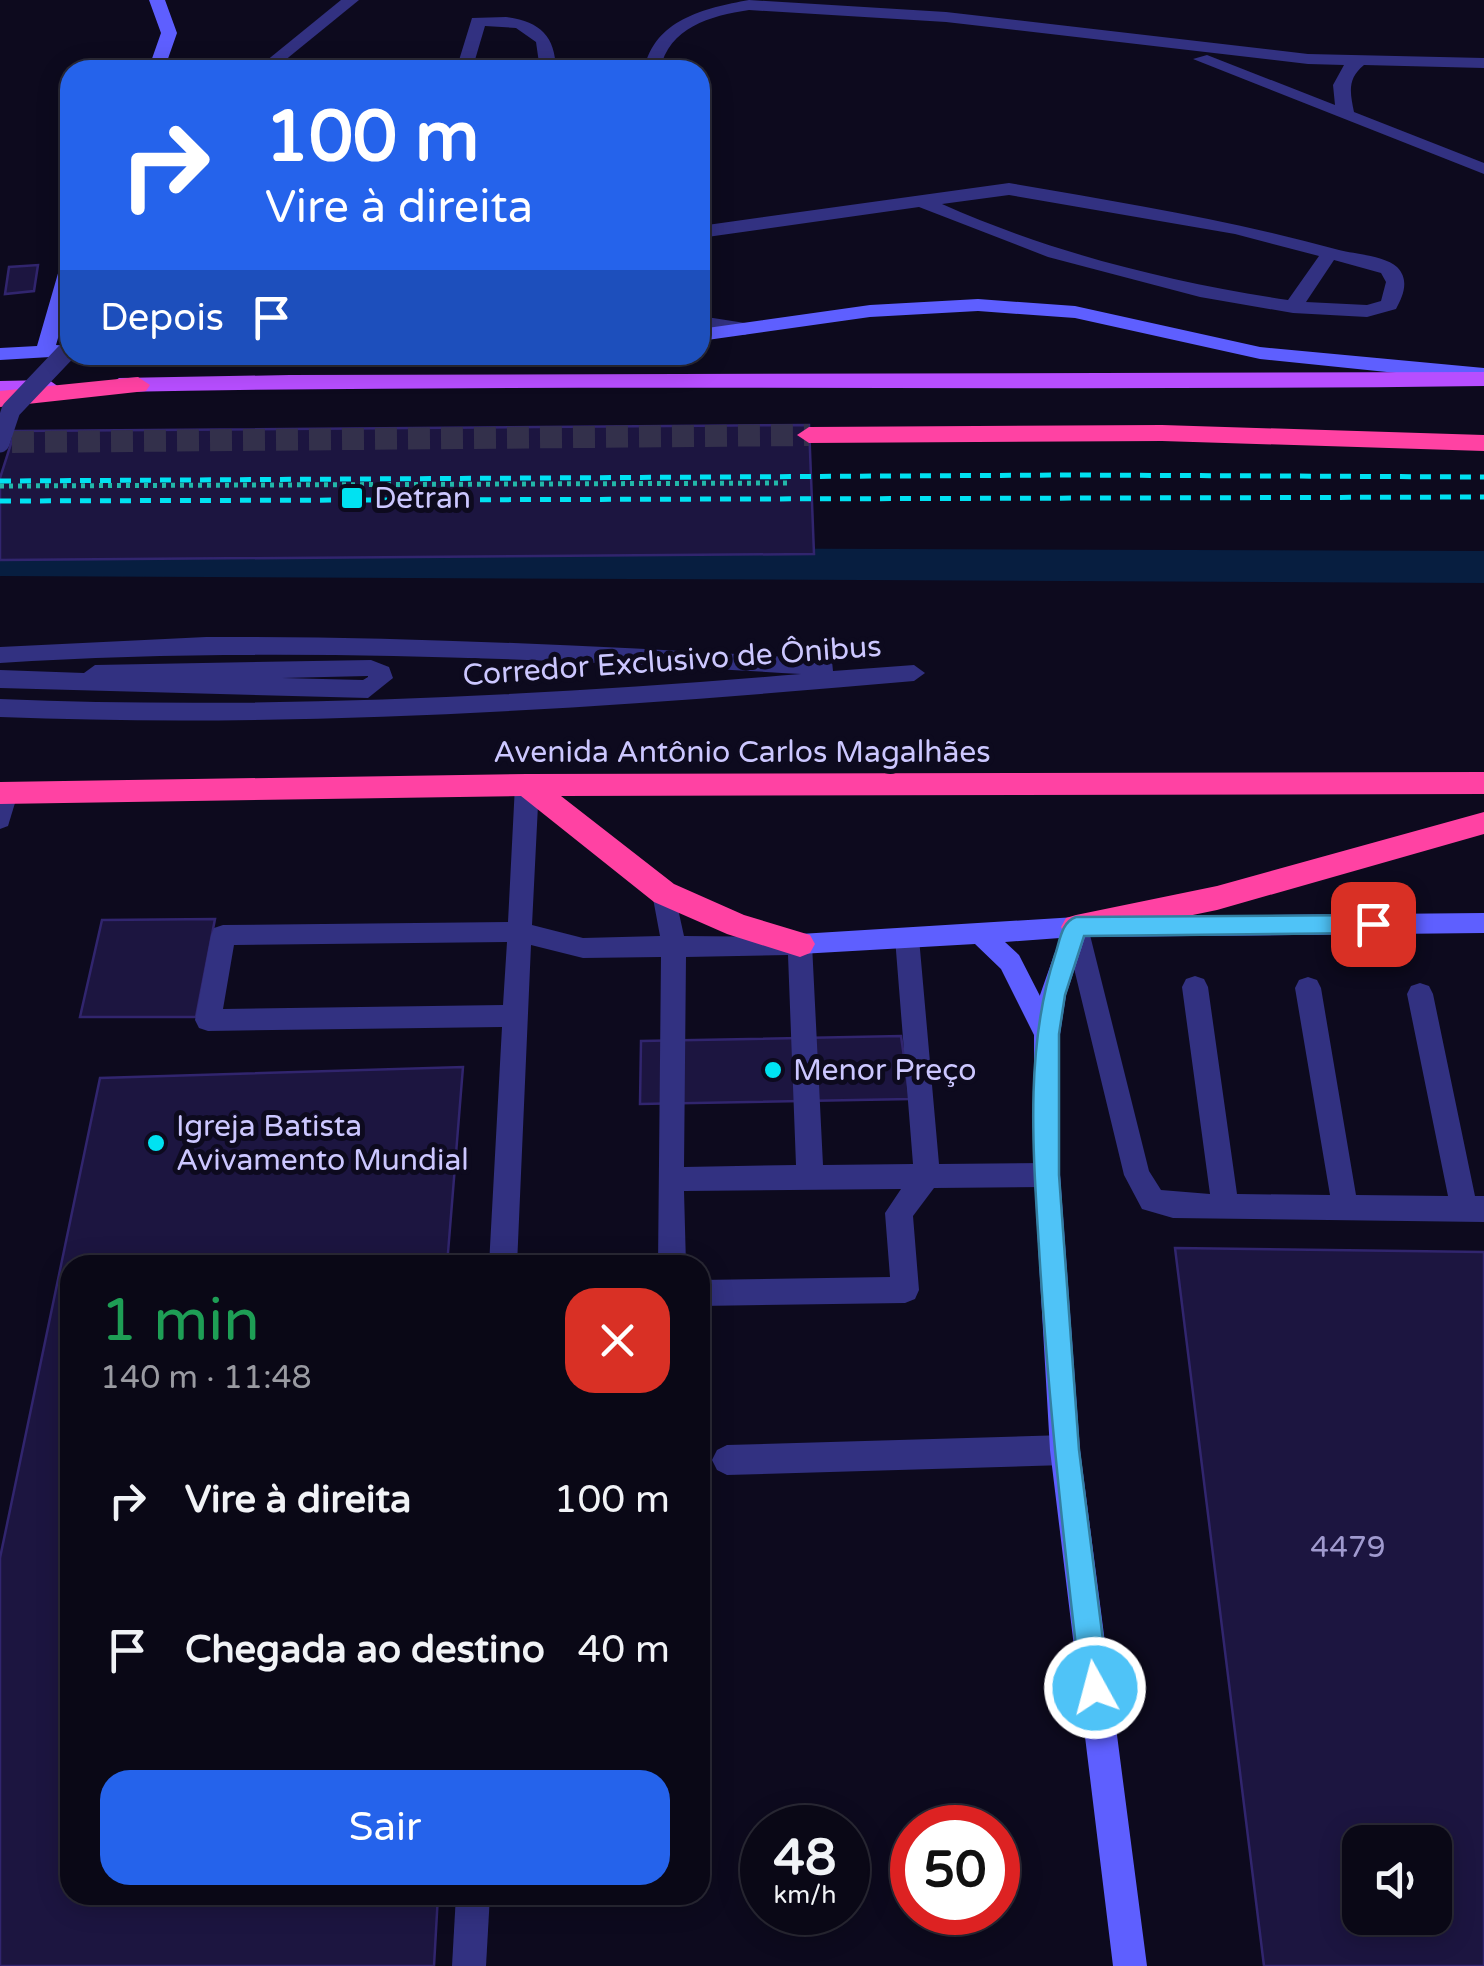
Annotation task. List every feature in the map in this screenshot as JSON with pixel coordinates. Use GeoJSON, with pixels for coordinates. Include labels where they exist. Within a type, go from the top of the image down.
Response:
{"type":"FeatureCollection","features":[{"type":"Feature","properties":{"kind":"highway"},"geometry":{"type":"LineString","coordinates":[[0,399],[138,385]]}},
{"type":"Feature","properties":{"kind":"highway"},"geometry":{"type":"LineString","coordinates":[[809,435],[1162,433],[1484,443]]}},
{"type":"Feature","properties":{"kind":"highway","name":"Avenida Antônio Carlos Magalhães"},"geometry":{"type":"LineString","coordinates":[[2,802],[527,784],[1484,783]]}},
{"type":"Feature","properties":{"kind":"highway"},"geometry":{"type":"LineString","coordinates":[[527,784],[664,893],[737,925],[800,944]]}},
{"type":"Feature","properties":{"kind":"highway"},"geometry":{"type":"LineString","coordinates":[[1076,926],[1217,898],[1484,822]]}},
{"type":"Feature","properties":{"kind":"main road"},"geometry":{"type":"LineString","coordinates":[[157,0],[169,33],[160,60]]}},
{"type":"Feature","properties":{"kind":"main road"},"geometry":{"type":"LineString","coordinates":[[45,351],[60,298]]}},
{"type":"Feature","properties":{"kind":"main road"},"geometry":{"type":"LineString","coordinates":[[710,335],[870,311],[945,306],[1026,308],[1133,322],[1260,353],[1484,377]]}},
{"type":"Feature","properties":{"kind":"main road"},"geometry":{"type":"LineString","coordinates":[[0,354],[60,350]]}},
{"type":"Feature","properties":{"kind":"main road"},"geometry":{"type":"LineString","coordinates":[[0,388],[528,380],[1281,383],[1484,377]]}},
{"type":"Feature","properties":{"kind":"main road"},"geometry":{"type":"LineString","coordinates":[[800,944],[1076,926],[1484,923]]}},
{"type":"Feature","properties":{"kind":"main road"},"geometry":{"type":"LineString","coordinates":[[1076,926],[1053,995],[1047,1034],[1047,1175],[1065,1450],[1130,1966]]}},
{"type":"Feature","properties":{"kind":"main road"},"geometry":{"type":"LineString","coordinates":[[981,934],[1010,962],[1047,1034]]}},
{"type":"Feature","properties":{"kind":"street"},"geometry":{"type":"LineString","coordinates":[[276,60],[351,0]]}},
{"type":"Feature","properties":{"kind":"street"},"geometry":{"type":"LineString","coordinates":[[654,60],[656,50],[677,28],[714,11],[778,0]]}},
{"type":"Feature","properties":{"kind":"street"},"geometry":{"type":"LineString","coordinates":[[1010,24],[1013,0]]}},
{"type":"Feature","properties":{"kind":"street"},"geometry":{"type":"LineString","coordinates":[[749,5],[1010,24],[1148,43],[1358,62],[1484,64]]}},
{"type":"Feature","properties":{"kind":"street"},"geometry":{"type":"LineString","coordinates":[[467,60],[478,21],[518,24],[543,35],[548,60]]}},
{"type":"Feature","properties":{"kind":"street"},"geometry":{"type":"LineString","coordinates":[[1148,43],[1252,78],[1484,169]]}},
{"type":"Feature","properties":{"kind":"street"},"geometry":{"type":"LineString","coordinates":[[1346,115],[1340,80],[1344,71],[1358,62]]}},
{"type":"Feature","properties":{"kind":"street"},"geometry":{"type":"LineString","coordinates":[[710,231],[920,201],[1009,189],[1236,228],[1388,269],[1397,282],[1389,306],[1366,311],[1293,307],[1197,292],[979,229],[920,201]]}},
{"type":"Feature","properties":{"kind":"street"},"geometry":{"type":"LineString","coordinates":[[1293,307],[1330,253]]}},
{"type":"Feature","properties":{"kind":"street"},"geometry":{"type":"LineString","coordinates":[[710,324],[745,330]]}},
{"type":"Feature","properties":{"kind":"street"},"geometry":{"type":"LineString","coordinates":[[4,443],[11,410],[60,359]]}},
{"type":"Feature","properties":{"kind":"street","name":"Corredor Exclusivo de Ônibus"},"geometry":{"type":"LineString","coordinates":[[0,655],[156,647],[408,645],[914,672],[537,704],[398,711],[142,715],[0,708]]}},
{"type":"Feature","properties":{"kind":"street"},"geometry":{"type":"LineString","coordinates":[[0,679],[368,688],[382,678],[381,672],[371,668],[95,673]]}},
{"type":"Feature","properties":{"kind":"street"},"geometry":{"type":"LineString","coordinates":[[502,1255],[527,784]]}},
{"type":"Feature","properties":{"kind":"street"},"geometry":{"type":"LineString","coordinates":[[664,893],[674,946],[672,1255]]}},
{"type":"Feature","properties":{"kind":"street"},"geometry":{"type":"LineString","coordinates":[[1076,926],[1143,1190],[1152,1200],[1173,1206],[1474,1209],[1420,994]]}},
{"type":"Feature","properties":{"kind":"street"},"geometry":{"type":"LineString","coordinates":[[514,1016],[208,1020],[222,935],[519,932],[583,948],[800,944],[810,1177]]}},
{"type":"Feature","properties":{"kind":"street"},"geometry":{"type":"LineString","coordinates":[[710,1294],[905,1290],[899,1213],[927,1177],[907,938]]}},
{"type":"Feature","properties":{"kind":"street"},"geometry":{"type":"LineString","coordinates":[[1195,987],[1225,1206]]}},
{"type":"Feature","properties":{"kind":"street"},"geometry":{"type":"LineString","coordinates":[[1308,988],[1346,1208]]}},
{"type":"Feature","properties":{"kind":"street"},"geometry":{"type":"LineString","coordinates":[[670,1179],[1047,1175]]}},
{"type":"Feature","properties":{"kind":"street"},"geometry":{"type":"LineString","coordinates":[[727,1460],[1065,1450]]}},
{"type":"Feature","properties":{"kind":"street"},"geometry":{"type":"LineString","coordinates":[[469,1966],[472,1905]]}},
{"type":"Feature","properties":{"kind":"path"},"geometry":{"type":"LineString","coordinates":[[0,486],[787,483]]}},
{"type":"Feature","properties":{"kind":"building"},"geometry":{"type":"Polygon","coordinates":[[[38,265],[34,291],[5,294],[9,267],[38,265]]]}},
{"type":"Feature","properties":{"kind":"building"},"geometry":{"type":"Polygon","coordinates":[[[809,425],[814,554],[0,560],[0,478],[15,431],[809,425]]]}},
{"type":"Feature","properties":{"kind":"building"},"geometry":{"type":"Polygon","coordinates":[[[215,919],[196,1017],[80,1017],[102,920],[215,919]]]}},
{"type":"Feature","properties":{"kind":"building","name":"Menor Preço"},"geometry":{"type":"Polygon","coordinates":[[[901,1036],[910,1099],[640,1104],[641,1041],[901,1036]]]}},
{"type":"Feature","properties":{"kind":"building"},"geometry":{"type":"Polygon","coordinates":[[[463,1067],[448,1255],[63,1255],[100,1078],[463,1067]]]}},
{"type":"Feature","properties":{"kind":"building"},"geometry":{"type":"Polygon","coordinates":[[[1175,1248],[1484,1252],[1484,1966],[1264,1966],[1175,1248]]]}},
{"type":"Feature","properties":{"kind":"building"},"geometry":{"type":"Polygon","coordinates":[[[60,1270],[60,1905],[437,1905],[434,1966],[0,1966],[0,1558],[60,1270]]]}},
{"type":"Feature","properties":{"kind":"waterway"},"geometry":{"type":"LineString","coordinates":[[0,561],[1484,567]]}},
{"type":"Feature","properties":{"kind":"tunnel"},"geometry":{"type":"LineString","coordinates":[[12,442],[809,435]]}},
{"type":"Feature","properties":{"kind":"railway"},"geometry":{"type":"LineString","coordinates":[[0,481],[1071,475],[1484,477]]}},
{"type":"Feature","properties":{"kind":"railway"},"geometry":{"type":"LineString","coordinates":[[0,501],[1484,497]]}},
{"type":"Feature","properties":{"kind":"place","name":"Detran"},"geometry":{"type":"Point","coordinates":[352,498]}},
{"type":"Feature","properties":{"kind":"place","name":"Menor Preço"},"geometry":{"type":"Point","coordinates":[773,1070]}},
{"type":"Feature","properties":{"kind":"place","name":"Igreja Batista Avivamento Mundial"},"geometry":{"type":"Point","coordinates":[156,1143]}},
{"type":"Feature","properties":{"kind":"route"},"geometry":{"type":"LineString","coordinates":[[1095,1688],[1065,1450],[1047,1175],[1047,1034],[1053,995],[1076,926],[1373,924]]}}]}
